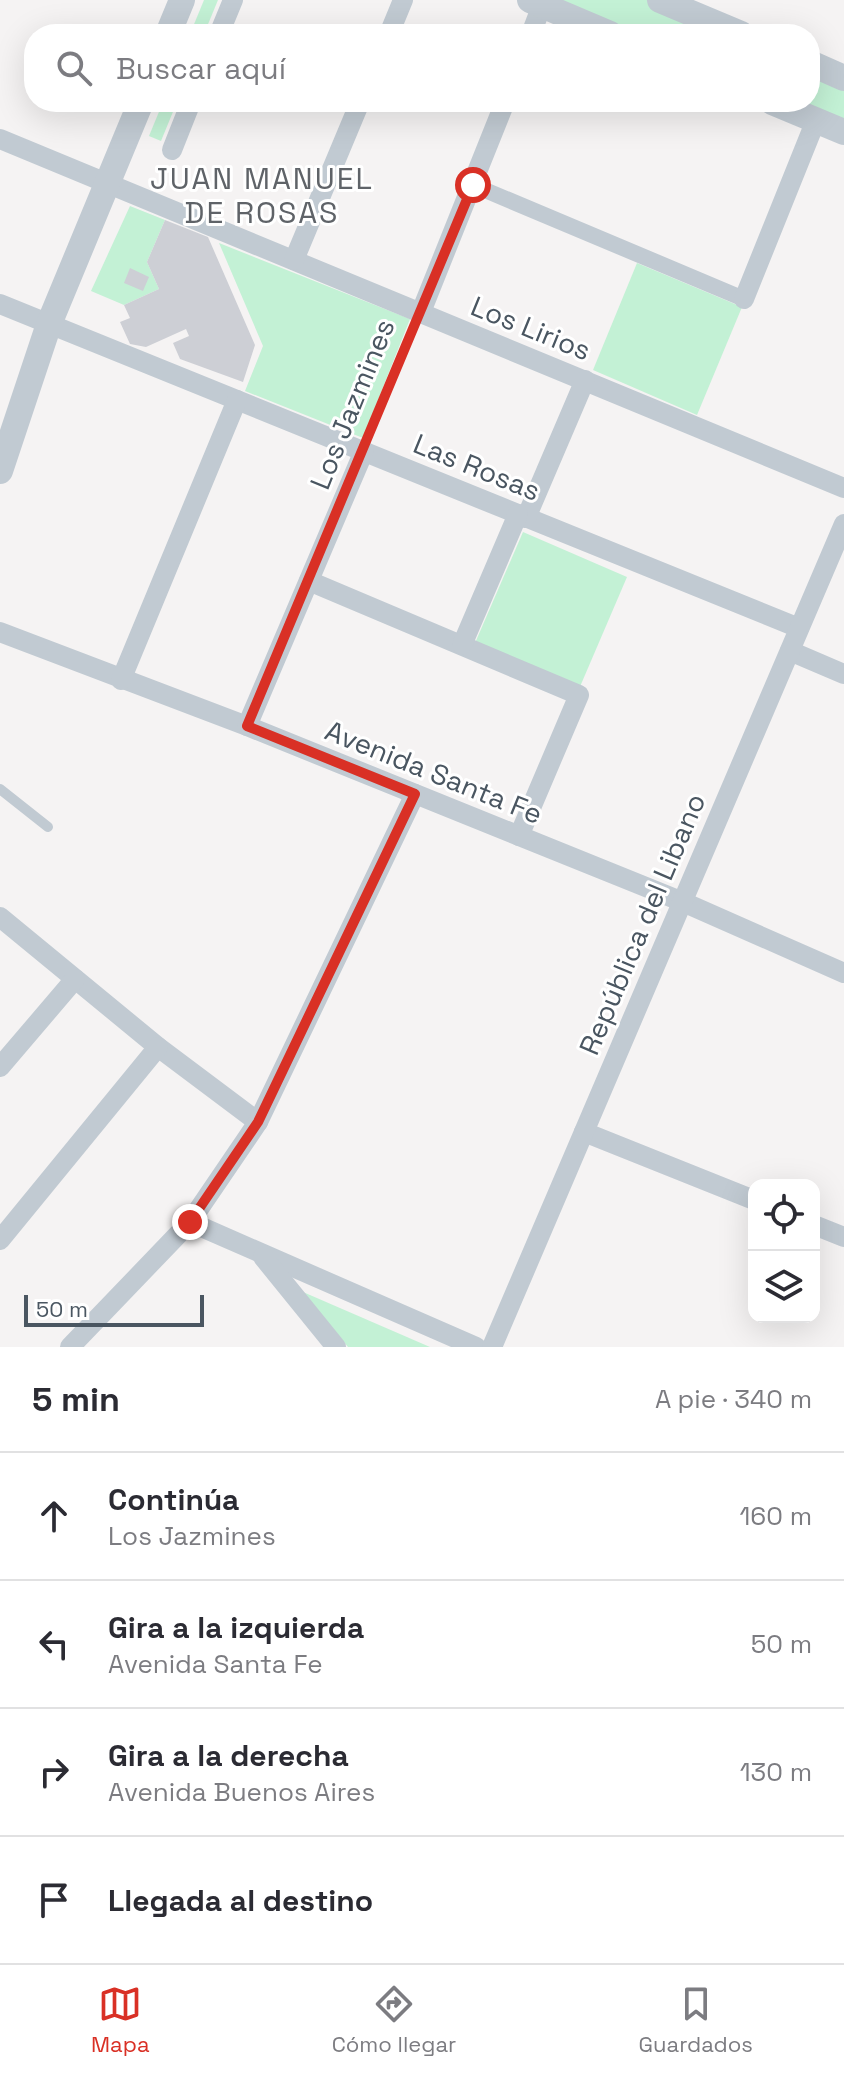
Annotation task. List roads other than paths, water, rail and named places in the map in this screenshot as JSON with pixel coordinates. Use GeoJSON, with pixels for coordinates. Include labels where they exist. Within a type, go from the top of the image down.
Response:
{"type":"FeatureCollection","features":[{"type":"Feature","properties":{"kind":"street"},"geometry":{"type":"LineString","coordinates":[[172,24],[182,0]]}},
{"type":"Feature","properties":{"kind":"street"},"geometry":{"type":"LineString","coordinates":[[223,24],[233,0]]}},
{"type":"Feature","properties":{"kind":"street"},"geometry":{"type":"LineString","coordinates":[[393,24],[403,0]]}},
{"type":"Feature","properties":{"kind":"street"},"geometry":{"type":"LineString","coordinates":[[660,0],[717,24]]}},
{"type":"Feature","properties":{"kind":"street"},"geometry":{"type":"LineString","coordinates":[[533,24],[536,3],[586,24]]}},
{"type":"Feature","properties":{"kind":"street"},"geometry":{"type":"LineString","coordinates":[[820,67],[844,78]]}},
{"type":"Feature","properties":{"kind":"street"},"geometry":{"type":"LineString","coordinates":[[0,471],[49,324],[137,112]]}},
{"type":"Feature","properties":{"kind":"street"},"geometry":{"type":"LineString","coordinates":[[172,150],[187,112]]}},
{"type":"Feature","properties":{"kind":"street"},"geometry":{"type":"LineString","coordinates":[[294,260],[356,112]]}},
{"type":"Feature","properties":{"kind":"street","name":"Los Jazmines"},"geometry":{"type":"LineString","coordinates":[[421,312],[501,112]]}},
{"type":"Feature","properties":{"kind":"street"},"geometry":{"type":"LineString","coordinates":[[796,112],[844,132]]}},
{"type":"Feature","properties":{"kind":"street"},"geometry":{"type":"LineString","coordinates":[[473,185],[744,299],[816,120]]}},
{"type":"Feature","properties":{"kind":"street","name":"Los Lirios"},"geometry":{"type":"LineString","coordinates":[[0,139],[844,488]]}},
{"type":"Feature","properties":{"kind":"street","name":"Las Rosas"},"geometry":{"type":"LineString","coordinates":[[0,304],[799,628]]}},
{"type":"Feature","properties":{"kind":"street"},"geometry":{"type":"LineString","coordinates":[[462,645],[585,380]]}},
{"type":"Feature","properties":{"kind":"street"},"geometry":{"type":"LineString","coordinates":[[121,680],[237,400]]}},
{"type":"Feature","properties":{"kind":"street","name":"Los Jazmines"},"geometry":{"type":"LineString","coordinates":[[247,726],[364,451]]}},
{"type":"Feature","properties":{"kind":"street","name":"República del Libano"},"geometry":{"type":"LineString","coordinates":[[492,1347],[844,524]]}},
{"type":"Feature","properties":{"kind":"street"},"geometry":{"type":"LineString","coordinates":[[309,581],[579,695],[519,836]]}},
{"type":"Feature","properties":{"kind":"street","name":"Avenida Santa Fe"},"geometry":{"type":"LineString","coordinates":[[0,632],[247,726],[683,902],[844,973]]}},
{"type":"Feature","properties":{"kind":"street"},"geometry":{"type":"LineString","coordinates":[[790,651],[844,674]]}},
{"type":"Feature","properties":{"kind":"street"},"geometry":{"type":"LineString","coordinates":[[70,1347],[190,1222],[258,1122],[415,794]]}},
{"type":"Feature","properties":{"kind":"street"},"geometry":{"type":"LineString","coordinates":[[0,917],[158,1047],[258,1122]]}},
{"type":"Feature","properties":{"kind":"street"},"geometry":{"type":"LineString","coordinates":[[0,1067],[75,979]]}},
{"type":"Feature","properties":{"kind":"street"},"geometry":{"type":"LineString","coordinates":[[0,1240],[158,1047]]}},
{"type":"Feature","properties":{"kind":"street"},"geometry":{"type":"LineString","coordinates":[[584,1132],[748,1198]]}},
{"type":"Feature","properties":{"kind":"street"},"geometry":{"type":"LineString","coordinates":[[190,1222],[476,1347]]}},
{"type":"Feature","properties":{"kind":"street"},"geometry":{"type":"LineString","coordinates":[[820,1227],[844,1237]]}},
{"type":"Feature","properties":{"kind":"street"},"geometry":{"type":"LineString","coordinates":[[259,1252],[336,1347]]}},
{"type":"Feature","properties":{"kind":"lane"},"geometry":{"type":"LineString","coordinates":[[0,789],[48,827]]}},
{"type":"Feature","properties":{"kind":"district","name":"JUAN MANUEL DE ROSAS"},"geometry":{"type":"Point","coordinates":[262,195]}}]}
